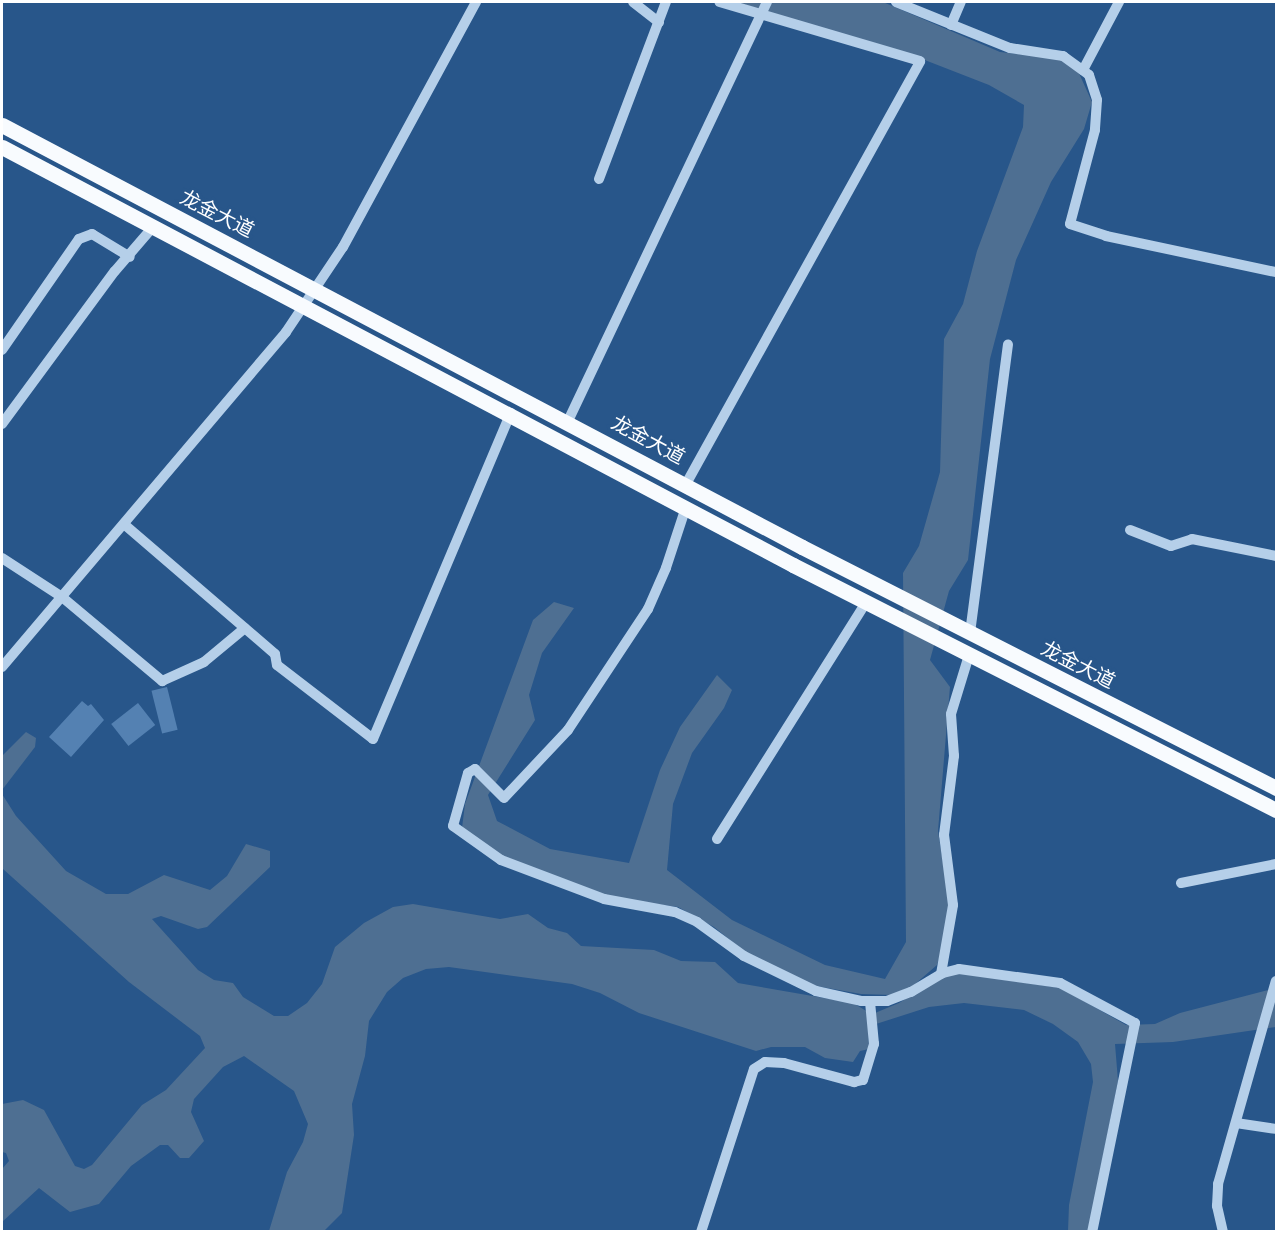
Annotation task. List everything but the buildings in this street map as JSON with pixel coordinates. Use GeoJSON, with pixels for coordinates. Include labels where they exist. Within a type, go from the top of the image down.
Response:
{"type":"FeatureCollection","features":[{"type":"Feature","properties":{"kind":"main road","name":"龙金大道"},"geometry":{"type":"LineString","coordinates":[[2,125],[898,596],[1276,788]]}},
{"type":"Feature","properties":{"kind":"main road","name":"龙金大道"},"geometry":{"type":"LineString","coordinates":[[2,147],[511,413],[866,602],[1276,810]]}},
{"type":"Feature","properties":{"kind":"street"},"geometry":{"type":"LineString","coordinates":[[2,667],[251,377],[305,306],[476,2]]}},
{"type":"Feature","properties":{"kind":"street"},"geometry":{"type":"LineString","coordinates":[[633,2],[659,22]]}},
{"type":"Feature","properties":{"kind":"street"},"geometry":{"type":"LineString","coordinates":[[599,179],[666,2]]}},
{"type":"Feature","properties":{"kind":"street"},"geometry":{"type":"LineString","coordinates":[[686,484],[920,61],[720,2]]}},
{"type":"Feature","properties":{"kind":"street"},"geometry":{"type":"LineString","coordinates":[[568,421],[767,2]]}},
{"type":"Feature","properties":{"kind":"street"},"geometry":{"type":"LineString","coordinates":[[896,2],[1010,48],[1063,56],[1083,70],[1095,88],[1095,130],[1070,224],[1106,236],[1276,272]]}},
{"type":"Feature","properties":{"kind":"street"},"geometry":{"type":"LineString","coordinates":[[951,25],[961,2]]}},
{"type":"Feature","properties":{"kind":"street"},"geometry":{"type":"LineString","coordinates":[[1083,70],[1119,2]]}},
{"type":"Feature","properties":{"kind":"street"},"geometry":{"type":"LineString","coordinates":[[2,424],[153,227]]}},
{"type":"Feature","properties":{"kind":"street"},"geometry":{"type":"LineString","coordinates":[[2,351],[79,239],[92,234],[130,257]]}},
{"type":"Feature","properties":{"kind":"street"},"geometry":{"type":"LineString","coordinates":[[970,633],[1008,344]]}},
{"type":"Feature","properties":{"kind":"street"},"geometry":{"type":"LineString","coordinates":[[125,525],[274,654],[277,665],[374,739],[511,413]]}},
{"type":"Feature","properties":{"kind":"street"},"geometry":{"type":"LineString","coordinates":[[686,507],[666,568],[648,609],[568,730],[504,798],[475,769],[468,773],[453,826],[501,860],[616,903],[675,912],[706,926],[744,956],[803,987],[870,1002],[896,999],[941,974],[959,969],[1060,983],[1135,1023],[1092,1232]]}},
{"type":"Feature","properties":{"kind":"street"},"geometry":{"type":"LineString","coordinates":[[1130,530],[1171,546],[1191,539],[1276,556]]}},
{"type":"Feature","properties":{"kind":"street"},"geometry":{"type":"LineString","coordinates":[[2,558],[62,597],[162,681],[204,662],[245,628]]}},
{"type":"Feature","properties":{"kind":"street"},"geometry":{"type":"LineString","coordinates":[[717,839],[866,602]]}},
{"type":"Feature","properties":{"kind":"street"},"geometry":{"type":"LineString","coordinates":[[941,974],[953,905],[944,835],[954,756],[951,714],[969,655]]}},
{"type":"Feature","properties":{"kind":"street"},"geometry":{"type":"LineString","coordinates":[[1181,883],[1276,864]]}},
{"type":"Feature","properties":{"kind":"street"},"geometry":{"type":"LineString","coordinates":[[1223,1232],[1217,1195],[1276,981]]}},
{"type":"Feature","properties":{"kind":"street"},"geometry":{"type":"LineString","coordinates":[[701,1232],[754,1069],[765,1062],[784,1063],[854,1083],[863,1080],[874,1044],[870,1002]]}},
{"type":"Feature","properties":{"kind":"street"},"geometry":{"type":"LineString","coordinates":[[1236,1124],[1276,1129]]}},
{"type":"Feature","properties":{"kind":"water"},"geometry":{"type":"Polygon","coordinates":[[[736,2],[883,2],[1000,52],[1073,60],[1092,102],[1084,129],[1051,182],[1016,260],[990,359],[968,560],[949,591],[930,660],[950,687],[938,831],[949,901],[942,950],[937,965],[914,985],[892,995],[861,994],[805,984],[750,956],[714,927],[678,907],[611,898],[498,854],[462,828],[465,804],[533,620],[554,602],[574,608],[542,653],[529,695],[535,720],[488,795],[497,821],[550,849],[629,863],[660,770],[680,727],[717,675],[732,690],[724,708],[692,753],[673,804],[667,870],[732,920],[825,965],[885,979],[906,942],[903,573],[919,546],[940,472],[944,339],[963,304],[977,251],[1023,127],[1024,105],[989,85],[917,57],[736,2]]]}},
{"type":"Feature","properties":{"kind":"water"},"geometry":{"type":"Polygon","coordinates":[[[26,732],[36,738],[35,747],[2,790],[2,756],[26,732]]]}},
{"type":"Feature","properties":{"kind":"water"},"geometry":{"type":"Polygon","coordinates":[[[2,794],[16,816],[66,871],[106,894],[128,894],[164,875],[210,890],[227,876],[246,844],[270,851],[270,867],[207,927],[198,929],[161,916],[152,919],[198,970],[214,980],[233,983],[243,997],[274,1016],[288,1016],[307,1003],[322,984],[335,947],[364,923],[393,907],[413,904],[500,919],[528,914],[548,928],[567,933],[581,946],[654,950],[681,961],[715,962],[738,983],[853,1003],[868,1012],[869,1049],[860,1051],[853,1062],[825,1058],[805,1047],[771,1047],[756,1051],[639,1013],[600,993],[572,984],[449,967],[426,969],[403,978],[387,992],[369,1021],[365,1056],[352,1104],[354,1135],[342,1213],[324,1231],[269,1231],[287,1172],[303,1142],[308,1124],[294,1091],[244,1056],[223,1067],[194,1099],[191,1112],[204,1141],[189,1158],[180,1158],[168,1145],[160,1145],[131,1166],[99,1204],[70,1212],[39,1188],[2,1222],[2,1169],[9,1161],[6,1153],[2,1152],[2,1104],[23,1100],[44,1110],[75,1166],[84,1169],[92,1165],[142,1105],[166,1090],[205,1048],[200,1036],[129,982],[3,869],[2,794]]]}},
{"type":"Feature","properties":{"kind":"water"},"geometry":{"type":"Polygon","coordinates":[[[956,973],[1061,988],[1126,1025],[1155,1024],[1180,1013],[1276,988],[1276,1027],[1173,1042],[1115,1044],[1118,1081],[1088,1231],[1068,1231],[1069,1205],[1093,1082],[1091,1064],[1078,1042],[1053,1024],[1024,1010],[964,1003],[929,1007],[876,1024],[875,1013],[899,1003],[937,979],[956,973]]]}}]}
